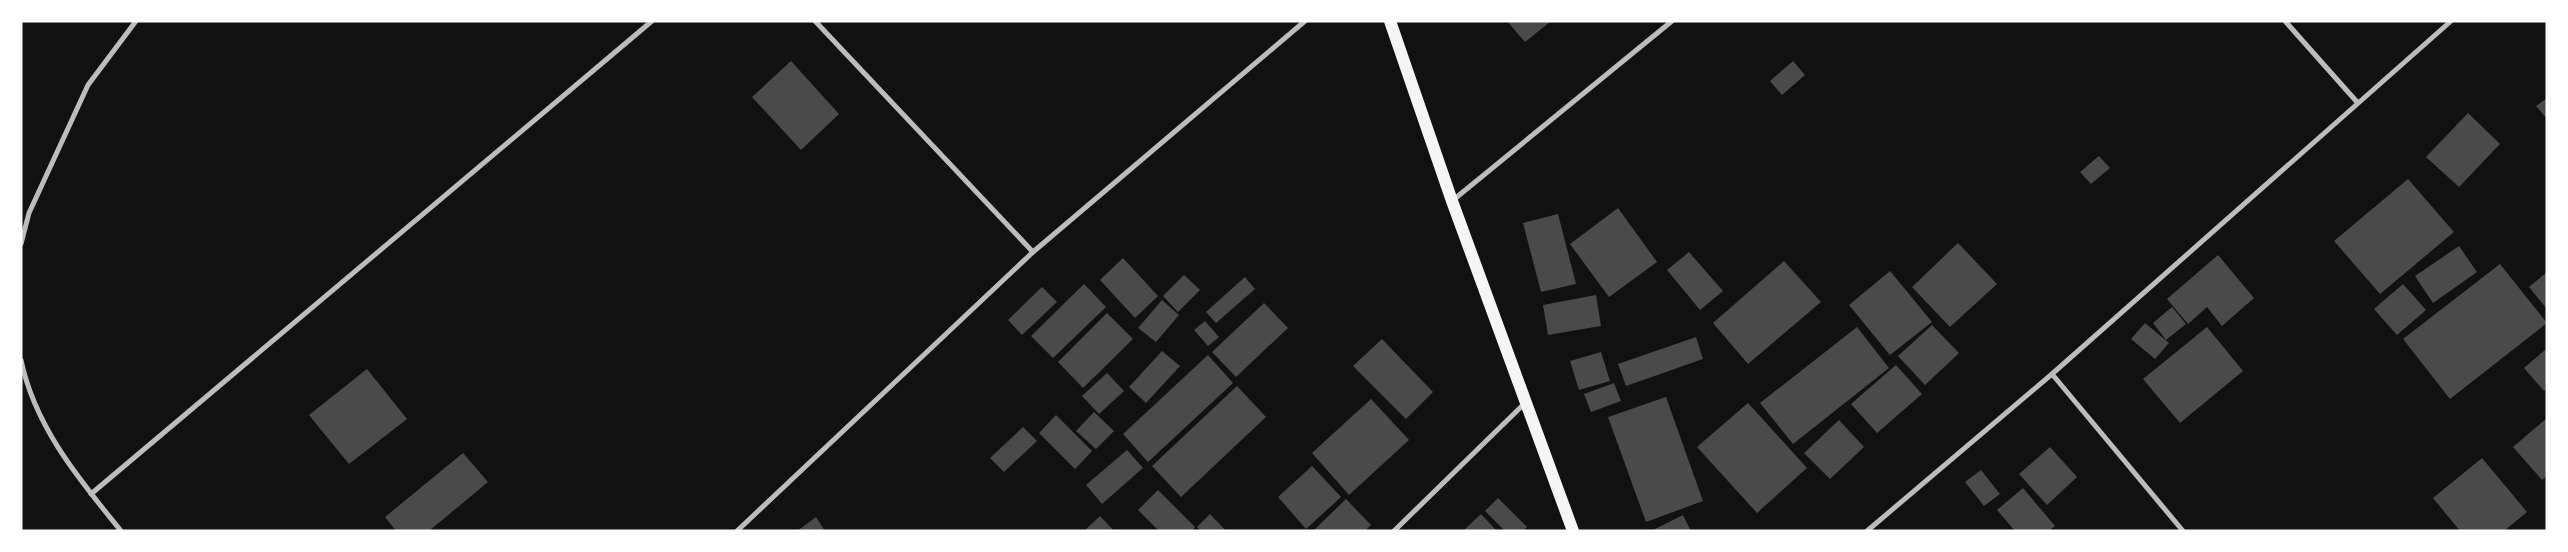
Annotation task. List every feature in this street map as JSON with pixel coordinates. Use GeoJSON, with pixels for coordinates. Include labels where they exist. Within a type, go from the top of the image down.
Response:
{"type":"FeatureCollection","features":[{"type":"Feature","properties":{"kind":"main road"},"geometry":{"type":"LineString","coordinates":[[1390,21],[1452,201],[1573,531]]}},
{"type":"Feature","properties":{"kind":"street"},"geometry":{"type":"LineString","coordinates":[[21,244],[30,213],[88,85],[136,21]]}},
{"type":"Feature","properties":{"kind":"street"},"geometry":{"type":"LineString","coordinates":[[91,494],[652,21]]}},
{"type":"Feature","properties":{"kind":"street"},"geometry":{"type":"LineString","coordinates":[[815,21],[1033,252]]}},
{"type":"Feature","properties":{"kind":"street"},"geometry":{"type":"LineString","coordinates":[[737,531],[1033,252],[1304,21]]}},
{"type":"Feature","properties":{"kind":"street"},"geometry":{"type":"LineString","coordinates":[[1452,201],[1672,21]]}},
{"type":"Feature","properties":{"kind":"street"},"geometry":{"type":"LineString","coordinates":[[2285,21],[2357,102]]}},
{"type":"Feature","properties":{"kind":"street"},"geometry":{"type":"LineString","coordinates":[[1867,531],[2052,374],[2357,102],[2451,21]]}},
{"type":"Feature","properties":{"kind":"street"},"geometry":{"type":"LineString","coordinates":[[21,360],[38,415],[57,447],[121,531]]}},
{"type":"Feature","properties":{"kind":"street"},"geometry":{"type":"LineString","coordinates":[[2052,374],[2183,531]]}},
{"type":"Feature","properties":{"kind":"street"},"geometry":{"type":"LineString","coordinates":[[1394,531],[1526,402]]}},
{"type":"Feature","properties":{"kind":"building"},"geometry":{"type":"Polygon","coordinates":[[[1507,21],[1549,21],[1550,22],[1525,42],[1507,21]]]}},
{"type":"Feature","properties":{"kind":"building"},"geometry":{"type":"Polygon","coordinates":[[[791,61],[839,114],[801,150],[752,97],[791,61]]]}},
{"type":"Feature","properties":{"kind":"building"},"geometry":{"type":"Polygon","coordinates":[[[1793,61],[1805,75],[1782,95],[1770,81],[1793,61]]]}},
{"type":"Feature","properties":{"kind":"building"},"geometry":{"type":"Polygon","coordinates":[[[2547,98],[2547,119],[2536,106],[2547,98]]]}},
{"type":"Feature","properties":{"kind":"building"},"geometry":{"type":"Polygon","coordinates":[[[2468,113],[2500,144],[2459,187],[2426,157],[2468,113]]]}},
{"type":"Feature","properties":{"kind":"building"},"geometry":{"type":"Polygon","coordinates":[[[2099,156],[2110,168],[2091,184],[2080,172],[2099,156]]]}},
{"type":"Feature","properties":{"kind":"building"},"geometry":{"type":"Polygon","coordinates":[[[2408,179],[2454,232],[2380,294],[2334,241],[2408,179]]]}},
{"type":"Feature","properties":{"kind":"building"},"geometry":{"type":"Polygon","coordinates":[[[1618,208],[1657,262],[1609,297],[1570,244],[1618,208]]]}},
{"type":"Feature","properties":{"kind":"building"},"geometry":{"type":"Polygon","coordinates":[[[1558,214],[1576,284],[1541,292],[1523,223],[1558,214]]]}},
{"type":"Feature","properties":{"kind":"building"},"geometry":{"type":"Polygon","coordinates":[[[1958,243],[1997,284],[1950,327],[1912,287],[1958,243]]]}},
{"type":"Feature","properties":{"kind":"building"},"geometry":{"type":"Polygon","coordinates":[[[2459,246],[2477,272],[2433,303],[2415,276],[2459,246]]]}},
{"type":"Feature","properties":{"kind":"building"},"geometry":{"type":"Polygon","coordinates":[[[1689,252],[1723,291],[1700,310],[1667,270],[1689,252]]]}},
{"type":"Feature","properties":{"kind":"building"},"geometry":{"type":"Polygon","coordinates":[[[2218,255],[2254,298],[2222,326],[2207,307],[2188,324],[2167,299],[2218,255]]]}},
{"type":"Feature","properties":{"kind":"building"},"geometry":{"type":"Polygon","coordinates":[[[1123,258],[1158,296],[1135,318],[1100,280],[1123,258]]]}},
{"type":"Feature","properties":{"kind":"building"},"geometry":{"type":"Polygon","coordinates":[[[1784,261],[1821,302],[1748,364],[1713,323],[1784,261]]]}},
{"type":"Feature","properties":{"kind":"building"},"geometry":{"type":"Polygon","coordinates":[[[2500,264],[2547,323],[2450,399],[2403,339],[2500,264]]]}},
{"type":"Feature","properties":{"kind":"building"},"geometry":{"type":"Polygon","coordinates":[[[1890,271],[1932,322],[1890,355],[1849,305],[1890,271]]]}},
{"type":"Feature","properties":{"kind":"building"},"geometry":{"type":"Polygon","coordinates":[[[2547,272],[2547,309],[2529,287],[2547,272]]]}},
{"type":"Feature","properties":{"kind":"building"},"geometry":{"type":"Polygon","coordinates":[[[1184,275],[1200,290],[1178,312],[1163,296],[1184,275]]]}},
{"type":"Feature","properties":{"kind":"building"},"geometry":{"type":"Polygon","coordinates":[[[1245,277],[1255,289],[1216,323],[1206,312],[1245,277]]]}},
{"type":"Feature","properties":{"kind":"building"},"geometry":{"type":"Polygon","coordinates":[[[1084,284],[1106,307],[1053,358],[1031,336],[1084,284]]]}},
{"type":"Feature","properties":{"kind":"building"},"geometry":{"type":"Polygon","coordinates":[[[2403,284],[2426,310],[2397,335],[2374,309],[2403,284]]]}},
{"type":"Feature","properties":{"kind":"building"},"geometry":{"type":"Polygon","coordinates":[[[1042,287],[1057,302],[1022,335],[1008,320],[1042,287]]]}},
{"type":"Feature","properties":{"kind":"building"},"geometry":{"type":"Polygon","coordinates":[[[1596,295],[1601,326],[1548,335],[1543,305],[1596,295]]]}},
{"type":"Feature","properties":{"kind":"building"},"geometry":{"type":"Polygon","coordinates":[[[1162,300],[1179,315],[1156,342],[1138,328],[1162,300]]]}},
{"type":"Feature","properties":{"kind":"building"},"geometry":{"type":"Polygon","coordinates":[[[1264,303],[1288,328],[1236,377],[1212,352],[1264,303]]]}},
{"type":"Feature","properties":{"kind":"building"},"geometry":{"type":"Polygon","coordinates":[[[2172,307],[2186,324],[2166,340],[2153,323],[2172,307]]]}},
{"type":"Feature","properties":{"kind":"building"},"geometry":{"type":"Polygon","coordinates":[[[1107,313],[1133,339],[1083,388],[1058,362],[1107,313]]]}},
{"type":"Feature","properties":{"kind":"building"},"geometry":{"type":"Polygon","coordinates":[[[1205,321],[1219,337],[1208,346],[1194,330],[1205,321]]]}},
{"type":"Feature","properties":{"kind":"building"},"geometry":{"type":"Polygon","coordinates":[[[2145,323],[2169,343],[2155,359],[2131,339],[2145,323]]]}},
{"type":"Feature","properties":{"kind":"building"},"geometry":{"type":"Polygon","coordinates":[[[1932,325],[1959,353],[1925,385],[1898,356],[1932,325]]]}},
{"type":"Feature","properties":{"kind":"building"},"geometry":{"type":"Polygon","coordinates":[[[1857,327],[1889,368],[1793,444],[1760,403],[1857,327]]]}},
{"type":"Feature","properties":{"kind":"building"},"geometry":{"type":"Polygon","coordinates":[[[2207,327],[2243,371],[2180,423],[2143,379],[2207,327]]]}},
{"type":"Feature","properties":{"kind":"building"},"geometry":{"type":"Polygon","coordinates":[[[1696,337],[1703,359],[1626,386],[1618,364],[1696,337]]]}},
{"type":"Feature","properties":{"kind":"building"},"geometry":{"type":"Polygon","coordinates":[[[1382,339],[1433,392],[1406,419],[1353,366],[1382,339]]]}},
{"type":"Feature","properties":{"kind":"building"},"geometry":{"type":"Polygon","coordinates":[[[2546,349],[2547,388],[2544,391],[2524,368],[2546,349]]]}},
{"type":"Feature","properties":{"kind":"building"},"geometry":{"type":"Polygon","coordinates":[[[1162,351],[1180,366],[1146,403],[1129,387],[1162,351]]]}},
{"type":"Feature","properties":{"kind":"building"},"geometry":{"type":"Polygon","coordinates":[[[1601,352],[1610,381],[1579,390],[1570,361],[1601,352]]]}},
{"type":"Feature","properties":{"kind":"building"},"geometry":{"type":"Polygon","coordinates":[[[1208,355],[1233,383],[1148,462],[1123,434],[1208,355]]]}},
{"type":"Feature","properties":{"kind":"building"},"geometry":{"type":"Polygon","coordinates":[[[1896,365],[1922,394],[1877,433],[1851,404],[1896,365]]]}},
{"type":"Feature","properties":{"kind":"building"},"geometry":{"type":"Polygon","coordinates":[[[367,369],[407,419],[349,464],[309,415],[367,369]]]}},
{"type":"Feature","properties":{"kind":"building"},"geometry":{"type":"Polygon","coordinates":[[[1107,373],[1124,391],[1099,414],[1082,396],[1107,373]]]}},
{"type":"Feature","properties":{"kind":"building"},"geometry":{"type":"Polygon","coordinates":[[[1614,383],[1621,401],[1591,412],[1584,394],[1614,383]]]}},
{"type":"Feature","properties":{"kind":"building"},"geometry":{"type":"Polygon","coordinates":[[[1237,386],[1266,417],[1181,497],[1152,466],[1237,386]]]}},
{"type":"Feature","properties":{"kind":"building"},"geometry":{"type":"Polygon","coordinates":[[[1666,397],[1703,501],[1646,522],[1608,417],[1666,397]]]}},
{"type":"Feature","properties":{"kind":"building"},"geometry":{"type":"Polygon","coordinates":[[[1371,399],[1409,440],[1349,495],[1312,453],[1371,399]]]}},
{"type":"Feature","properties":{"kind":"building"},"geometry":{"type":"Polygon","coordinates":[[[1748,403],[1807,468],[1757,513],[1697,447],[1748,403]]]}},
{"type":"Feature","properties":{"kind":"building"},"geometry":{"type":"Polygon","coordinates":[[[1094,412],[1114,431],[1096,449],[1076,431],[1094,412]]]}},
{"type":"Feature","properties":{"kind":"building"},"geometry":{"type":"Polygon","coordinates":[[[1056,415],[1092,451],[1075,469],[1039,433],[1056,415]]]}},
{"type":"Feature","properties":{"kind":"building"},"geometry":{"type":"Polygon","coordinates":[[[2547,418],[2547,476],[2542,480],[2513,447],[2547,418]]]}},
{"type":"Feature","properties":{"kind":"building"},"geometry":{"type":"Polygon","coordinates":[[[1839,420],[1864,447],[1830,479],[1804,453],[1839,420]]]}},
{"type":"Feature","properties":{"kind":"building"},"geometry":{"type":"Polygon","coordinates":[[[1023,427],[1037,441],[1004,472],[990,458],[1023,427]]]}},
{"type":"Feature","properties":{"kind":"building"},"geometry":{"type":"Polygon","coordinates":[[[2050,447],[2077,477],[2047,505],[2019,474],[2050,447]]]}},
{"type":"Feature","properties":{"kind":"building"},"geometry":{"type":"Polygon","coordinates":[[[1127,450],[1143,468],[1102,504],[1086,485],[1127,450]]]}},
{"type":"Feature","properties":{"kind":"building"},"geometry":{"type":"Polygon","coordinates":[[[463,453],[488,482],[429,531],[396,531],[385,517],[463,453]]]}},
{"type":"Feature","properties":{"kind":"building"},"geometry":{"type":"Polygon","coordinates":[[[2482,458],[2527,512],[2504,531],[2460,531],[2433,498],[2482,458]]]}},
{"type":"Feature","properties":{"kind":"building"},"geometry":{"type":"Polygon","coordinates":[[[1312,466],[1341,497],[1306,529],[1278,497],[1312,466]]]}},
{"type":"Feature","properties":{"kind":"building"},"geometry":{"type":"Polygon","coordinates":[[[1981,470],[2000,494],[1984,506],[1965,482],[1981,470]]]}},
{"type":"Feature","properties":{"kind":"building"},"geometry":{"type":"Polygon","coordinates":[[[2023,488],[2055,526],[2049,531],[2015,531],[1997,510],[2023,488]]]}},
{"type":"Feature","properties":{"kind":"building"},"geometry":{"type":"Polygon","coordinates":[[[1158,490],[1195,527],[1192,531],[1159,531],[1138,510],[1158,490]]]}},
{"type":"Feature","properties":{"kind":"building"},"geometry":{"type":"Polygon","coordinates":[[[1498,498],[1527,527],[1523,531],[1505,531],[1485,511],[1498,498]]]}},
{"type":"Feature","properties":{"kind":"building"},"geometry":{"type":"Polygon","coordinates":[[[1346,499],[1371,525],[1365,531],[1313,531],[1346,499]]]}},
{"type":"Feature","properties":{"kind":"building"},"geometry":{"type":"Polygon","coordinates":[[[1210,514],[1226,531],[1201,531],[1197,527],[1210,514]]]}},
{"type":"Feature","properties":{"kind":"building"},"geometry":{"type":"Polygon","coordinates":[[[1481,514],[1497,531],[1463,531],[1481,514]]]}},
{"type":"Feature","properties":{"kind":"building"},"geometry":{"type":"Polygon","coordinates":[[[1683,515],[1691,531],[1656,531],[1655,529],[1683,515]]]}},
{"type":"Feature","properties":{"kind":"building"},"geometry":{"type":"Polygon","coordinates":[[[1100,516],[1114,531],[1084,531],[1100,516]]]}},
{"type":"Feature","properties":{"kind":"building"},"geometry":{"type":"Polygon","coordinates":[[[816,517],[825,531],[797,531],[816,517]]]}}]}
